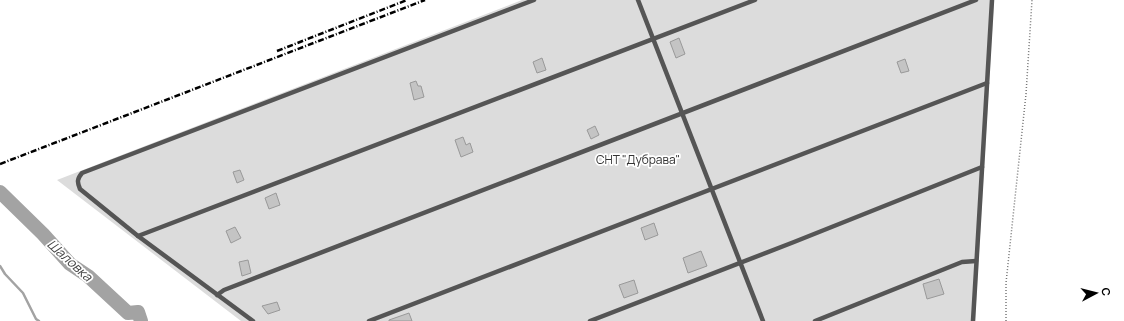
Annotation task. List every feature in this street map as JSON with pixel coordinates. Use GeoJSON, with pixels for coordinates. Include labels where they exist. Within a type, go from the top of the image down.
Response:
{"type":"FeatureCollection","features":[{"type":"Feature","properties":{"kind":"lane"},"geometry":{"type":"LineString","coordinates":[[253,321],[138,236],[80,189],[77,183],[78,178],[90,171],[534,0]]}},
{"type":"Feature","properties":{"kind":"lane"},"geometry":{"type":"LineString","coordinates":[[638,0],[763,321]]}},
{"type":"Feature","properties":{"kind":"lane"},"geometry":{"type":"LineString","coordinates":[[138,236],[654,40],[755,0]]}},
{"type":"Feature","properties":{"kind":"lane"},"geometry":{"type":"LineString","coordinates":[[217,295],[224,290],[976,0]]}},
{"type":"Feature","properties":{"kind":"lane"},"geometry":{"type":"LineString","coordinates":[[973,321],[992,0]]}},
{"type":"Feature","properties":{"kind":"lane"},"geometry":{"type":"LineString","coordinates":[[369,321],[711,188],[987,83]]}},
{"type":"Feature","properties":{"kind":"lane"},"geometry":{"type":"LineString","coordinates":[[590,321],[982,167]]}},
{"type":"Feature","properties":{"kind":"lane"},"geometry":{"type":"LineString","coordinates":[[815,321],[962,262],[976,261]]}},
{"type":"Feature","properties":{"kind":"path"},"geometry":{"type":"LineString","coordinates":[[1006,321],[1006,283],[1026,94],[1032,0]]}},
{"type":"Feature","properties":{"kind":"green space","name":"СНТ \"Дубрава\""},"geometry":{"type":"Polygon","coordinates":[[[522,0],[994,0],[975,321],[241,321],[57,180],[522,0]]]}},
{"type":"Feature","properties":{"kind":"building"},"geometry":{"type":"Polygon","coordinates":[[[679,38],[685,54],[676,58],[670,42],[679,38]]]}},
{"type":"Feature","properties":{"kind":"building"},"geometry":{"type":"Polygon","coordinates":[[[542,58],[546,70],[537,73],[533,62],[542,58]]]}},
{"type":"Feature","properties":{"kind":"building"},"geometry":{"type":"Polygon","coordinates":[[[905,59],[909,71],[901,73],[897,62],[905,59]]]}},
{"type":"Feature","properties":{"kind":"building"},"geometry":{"type":"Polygon","coordinates":[[[416,81],[418,86],[421,86],[424,97],[414,100],[410,83],[416,81]]]}},
{"type":"Feature","properties":{"kind":"building"},"geometry":{"type":"Polygon","coordinates":[[[595,126],[599,135],[591,139],[587,130],[595,126]]]}},
{"type":"Feature","properties":{"kind":"building"},"geometry":{"type":"Polygon","coordinates":[[[463,137],[466,145],[470,143],[473,152],[461,157],[455,140],[463,137]]]}},
{"type":"Feature","properties":{"kind":"building"},"geometry":{"type":"Polygon","coordinates":[[[240,170],[244,180],[237,183],[233,172],[240,170]]]}},
{"type":"Feature","properties":{"kind":"building"},"geometry":{"type":"Polygon","coordinates":[[[276,193],[280,205],[269,209],[265,198],[276,193]]]}},
{"type":"Feature","properties":{"kind":"building"},"geometry":{"type":"Polygon","coordinates":[[[654,223],[658,235],[645,240],[641,228],[654,223]]]}},
{"type":"Feature","properties":{"kind":"building"},"geometry":{"type":"Polygon","coordinates":[[[235,227],[241,238],[231,243],[226,231],[235,227]]]}},
{"type":"Feature","properties":{"kind":"building"},"geometry":{"type":"Polygon","coordinates":[[[701,251],[707,266],[688,273],[683,258],[701,251]]]}},
{"type":"Feature","properties":{"kind":"building"},"geometry":{"type":"Polygon","coordinates":[[[248,260],[251,273],[242,276],[239,262],[248,260]]]}},
{"type":"Feature","properties":{"kind":"building"},"geometry":{"type":"Polygon","coordinates":[[[939,279],[944,294],[927,299],[923,284],[939,279]]]}},
{"type":"Feature","properties":{"kind":"building"},"geometry":{"type":"Polygon","coordinates":[[[634,280],[638,293],[624,298],[619,285],[634,280]]]}},
{"type":"Feature","properties":{"kind":"building"},"geometry":{"type":"Polygon","coordinates":[[[277,302],[280,310],[268,314],[262,306],[277,302]]]}},
{"type":"Feature","properties":{"kind":"building"},"geometry":{"type":"Polygon","coordinates":[[[409,313],[412,321],[389,321],[389,320],[409,313]]]}},
{"type":"Feature","properties":{"kind":"waterway","name":"Шаловка"},"geometry":{"type":"LineString","coordinates":[[0,192],[43,234],[70,264],[88,276],[128,313],[138,312],[141,321]]}},
{"type":"Feature","properties":{"kind":"waterway"},"geometry":{"type":"LineString","coordinates":[[0,266],[5,274],[23,293],[36,319],[39,321]]}},
{"type":"Feature","properties":{"kind":"railway"},"geometry":{"type":"LineString","coordinates":[[277,51],[407,0]]}},
{"type":"Feature","properties":{"kind":"railway"},"geometry":{"type":"LineString","coordinates":[[0,164],[425,0]]}}]}
